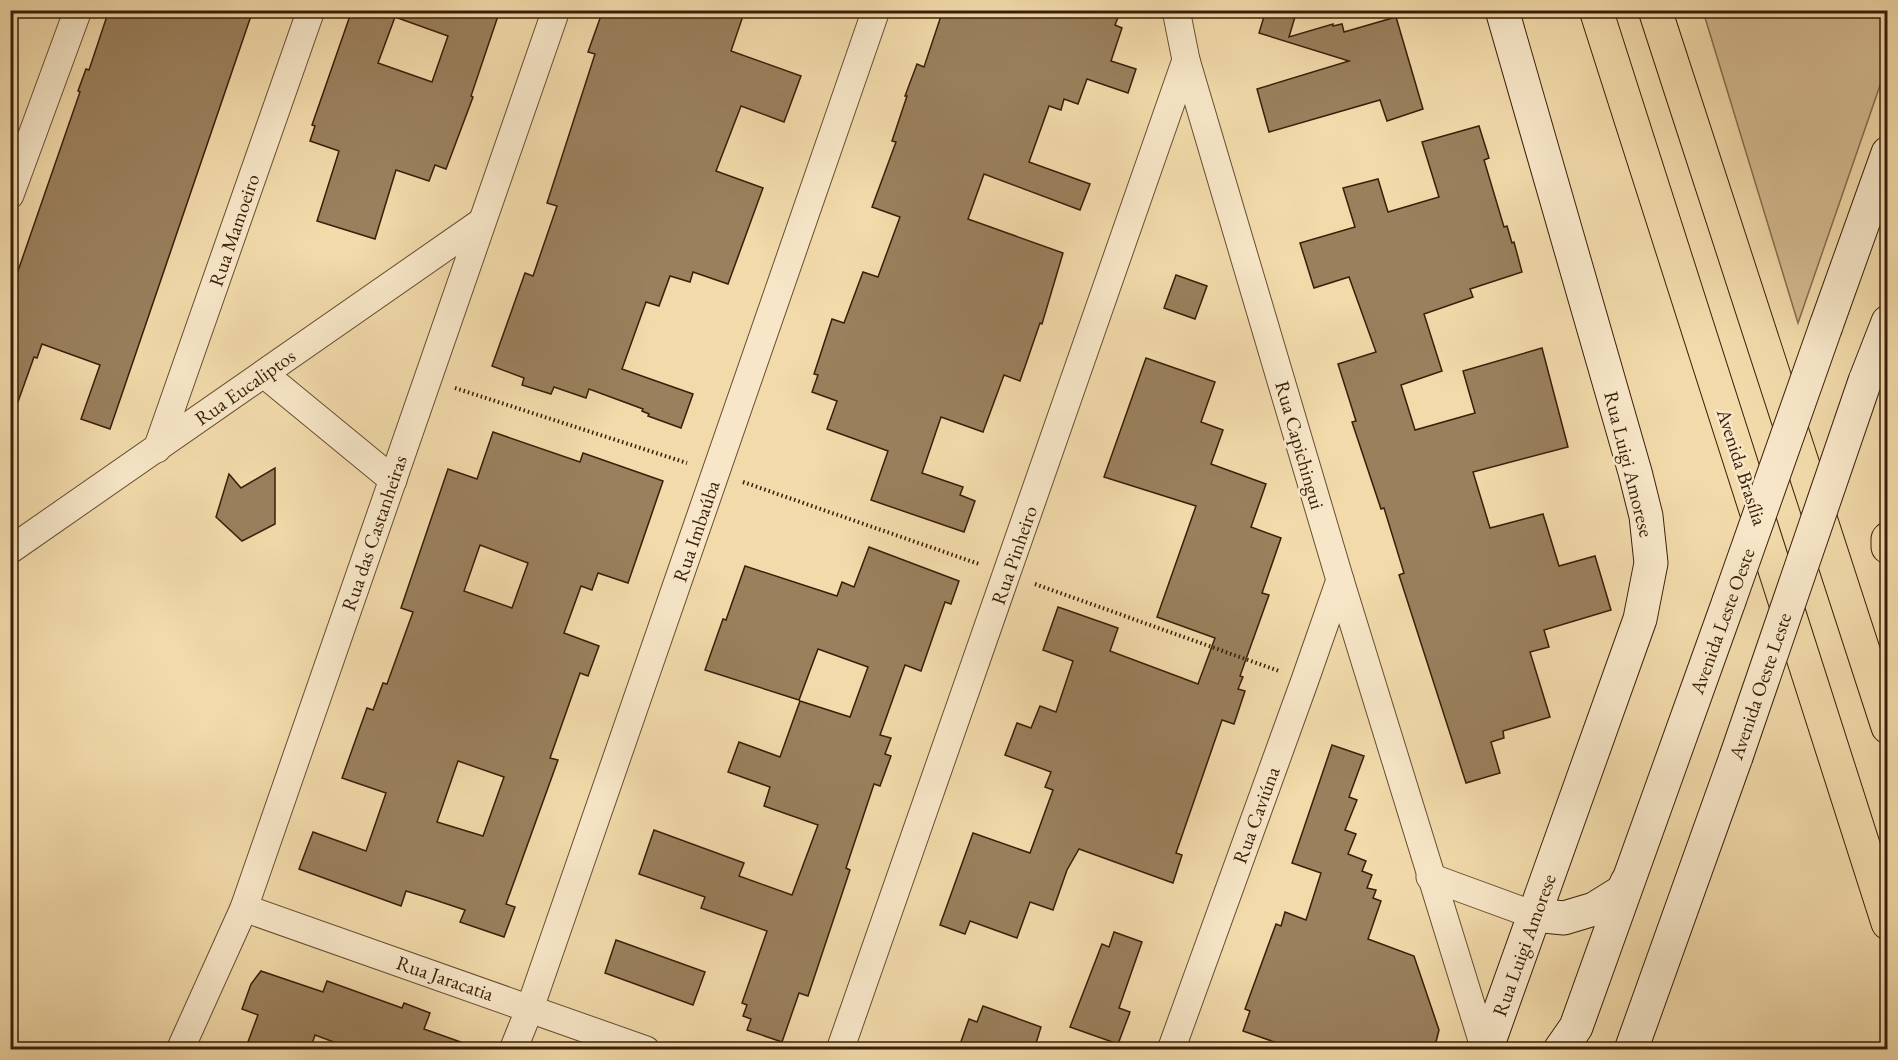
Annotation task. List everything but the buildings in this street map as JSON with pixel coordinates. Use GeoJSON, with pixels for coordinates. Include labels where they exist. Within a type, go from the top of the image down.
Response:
{"type":"FeatureCollection","features":[{"type":"Feature","properties":{"kind":"highway","name":"Avenida Brasília"},"geometry":{"type":"LineString","coordinates":[[1596,10],[1887,922]]}},
{"type":"Feature","properties":{"kind":"highway"},"geometry":{"type":"LineString","coordinates":[[1655,10],[1887,727]]}},
{"type":"Feature","properties":{"kind":"highway"},"geometry":{"type":"LineString","coordinates":[[1887,539],[1887,546]]}},
{"type":"Feature","properties":{"kind":"street"},"geometry":{"type":"LineString","coordinates":[[10,195],[78,10]]}},
{"type":"Feature","properties":{"kind":"street","name":"Rua Mamoeiro"},"geometry":{"type":"LineString","coordinates":[[157,449],[311,10]]}},
{"type":"Feature","properties":{"kind":"street","name":"Rua das Castanheiras"},"geometry":{"type":"LineString","coordinates":[[180,1050],[244,908],[556,10]]}},
{"type":"Feature","properties":{"kind":"street","name":"Rua Imbaúba"},"geometry":{"type":"LineString","coordinates":[[513,1050],[530,1008],[717,473],[876,10]]}},
{"type":"Feature","properties":{"kind":"street","name":"Rua Capichingui"},"geometry":{"type":"LineString","coordinates":[[1176,10],[1186,60],[1340,580],[1485,1050]]}},
{"type":"Feature","properties":{"kind":"street","name":"Rua Luigi Amorese"},"geometry":{"type":"LineString","coordinates":[[1485,1050],[1640,619],[1651,563],[1646,516],[1635,472],[1502,10]]}},
{"type":"Feature","properties":{"kind":"street","name":"Rua Pinheiro"},"geometry":{"type":"LineString","coordinates":[[840,1050],[1186,60]]}},
{"type":"Feature","properties":{"kind":"street","name":"Avenida Leste Oeste"},"geometry":{"type":"LineString","coordinates":[[1560,1050],[1576,1027],[1730,601],[1887,153]]}},
{"type":"Feature","properties":{"kind":"street","name":"Rua Eucaliptos"},"geometry":{"type":"LineString","coordinates":[[10,550],[480,224]]}},
{"type":"Feature","properties":{"kind":"street","name":"Avenida Oeste Leste"},"geometry":{"type":"LineString","coordinates":[[1631,1050],[1736,757],[1864,381],[1887,322]]}},
{"type":"Feature","properties":{"kind":"street"},"geometry":{"type":"LineString","coordinates":[[264,374],[393,480]]}},
{"type":"Feature","properties":{"kind":"street","name":"Rua Caviúna"},"geometry":{"type":"LineString","coordinates":[[1171,1050],[1340,580]]}},
{"type":"Feature","properties":{"kind":"street"},"geometry":{"type":"LineString","coordinates":[[1430,877],[1534,915],[1564,918],[1594,909],[1623,891],[1635,863]]}},
{"type":"Feature","properties":{"kind":"street","name":"Rua Jaracatia"},"geometry":{"type":"LineString","coordinates":[[244,908],[646,1050]]}},
{"type":"Feature","properties":{"kind":"path"},"geometry":{"type":"LineString","coordinates":[[427,379],[717,473],[1305,680]]}},
{"type":"Feature","properties":{"kind":"shaded area"},"geometry":{"type":"Polygon","coordinates":[[[1703,11],[1887,11],[1887,65],[1798,323],[1703,11]]]}}]}
